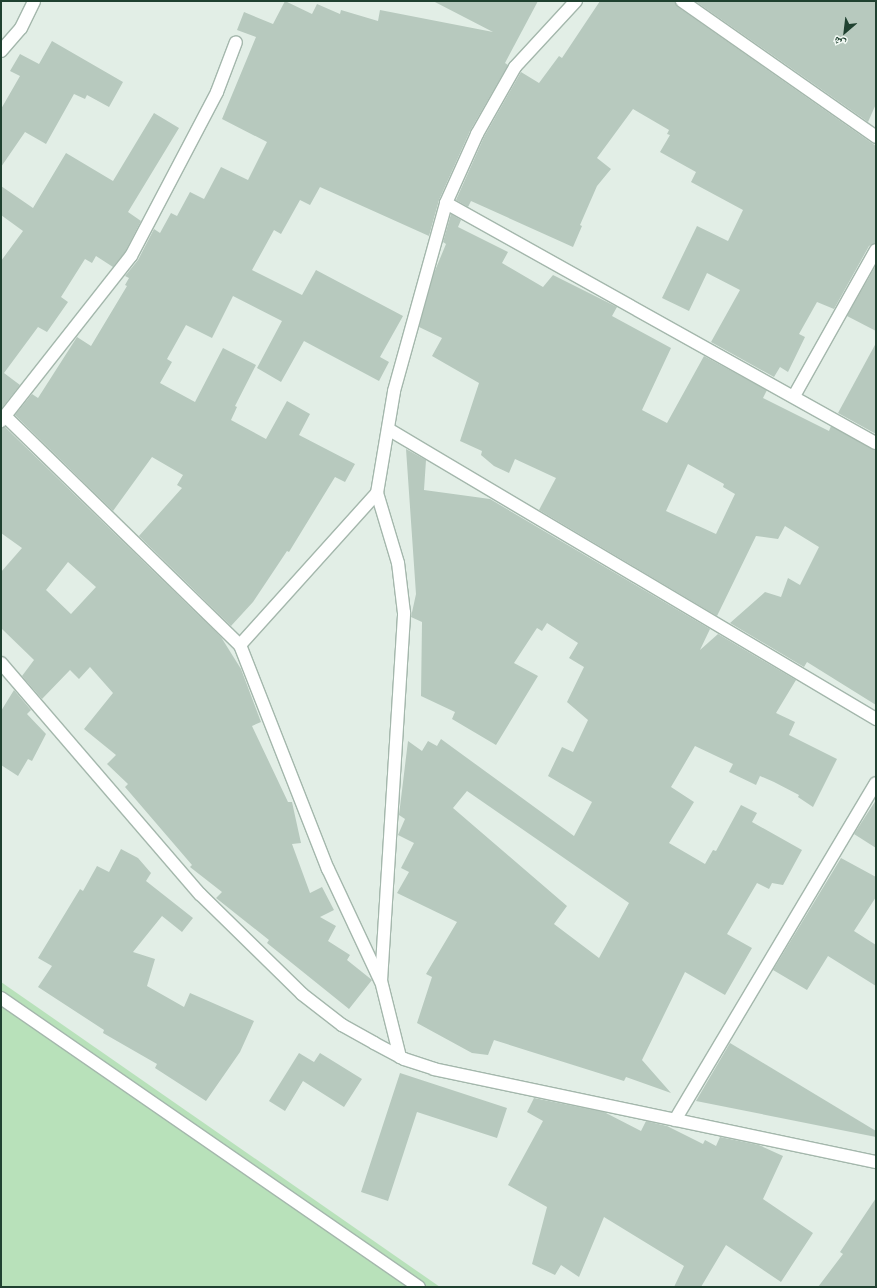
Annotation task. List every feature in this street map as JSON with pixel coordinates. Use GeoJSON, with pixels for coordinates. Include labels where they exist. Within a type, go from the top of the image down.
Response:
{"type":"FeatureCollection","features":[{"type":"Feature","properties":{"kind":"street"},"geometry":{"type":"LineString","coordinates":[[1,52],[21,28],[34,1]]}},
{"type":"Feature","properties":{"kind":"street"},"geometry":{"type":"LineString","coordinates":[[381,981],[404,613],[398,563],[377,493],[394,391],[446,203],[477,134],[515,67],[576,1]]}},
{"type":"Feature","properties":{"kind":"street"},"geometry":{"type":"LineString","coordinates":[[682,1],[876,137]]}},
{"type":"Feature","properties":{"kind":"street"},"geometry":{"type":"LineString","coordinates":[[236,42],[217,92],[131,256],[3,418],[240,645],[328,869],[381,981],[400,1057]]}},
{"type":"Feature","properties":{"kind":"street"},"geometry":{"type":"LineString","coordinates":[[446,203],[876,443]]}},
{"type":"Feature","properties":{"kind":"street"},"geometry":{"type":"LineString","coordinates":[[794,396],[876,250]]}},
{"type":"Feature","properties":{"kind":"street"},"geometry":{"type":"LineString","coordinates":[[388,430],[876,719]]}},
{"type":"Feature","properties":{"kind":"street"},"geometry":{"type":"LineString","coordinates":[[240,645],[377,493]]}},
{"type":"Feature","properties":{"kind":"street"},"geometry":{"type":"LineString","coordinates":[[1,663],[200,894],[302,994],[342,1024],[400,1057],[434,1069],[876,1162]]}},
{"type":"Feature","properties":{"kind":"street"},"geometry":{"type":"LineString","coordinates":[[675,1120],[876,782]]}},
{"type":"Feature","properties":{"kind":"street"},"geometry":{"type":"LineString","coordinates":[[1,998],[419,1287]]}},
{"type":"Feature","properties":{"kind":"green space"},"geometry":{"type":"Polygon","coordinates":[[[1,982],[440,1287],[1,1287],[1,982]]]}},
{"type":"Feature","properties":{"kind":"building"},"geometry":{"type":"Polygon","coordinates":[[[285,1],[312,14],[317,4],[340,14],[341,10],[378,21],[380,10],[493,32],[433,1],[538,1],[505,63],[508,65],[470,131],[439,200],[429,236],[320,187],[310,205],[300,200],[281,234],[274,230],[252,270],[302,295],[316,270],[403,316],[380,357],[389,362],[379,381],[304,341],[281,382],[257,368],[282,321],[233,296],[212,338],[186,325],[167,359],[172,362],[160,383],[195,402],[223,348],[256,365],[235,406],[237,407],[231,420],[266,439],[287,401],[310,414],[299,435],[355,464],[345,482],[335,477],[289,552],[287,551],[253,602],[231,626],[139,536],[182,488],[177,485],[183,475],[152,457],[113,511],[15,415],[32,394],[38,398],[77,337],[91,346],[127,286],[125,285],[129,278],[125,276],[138,260],[154,229],[160,233],[171,213],[177,216],[190,192],[204,199],[221,167],[248,180],[267,142],[222,119],[256,37],[237,30],[244,12],[273,24],[285,1]]]}},
{"type":"Feature","properties":{"kind":"building"},"geometry":{"type":"Polygon","coordinates":[[[600,1],[675,1],[678,7],[876,146],[876,243],[869,246],[834,309],[817,302],[799,334],[805,337],[788,372],[780,367],[774,377],[711,342],[740,290],[707,273],[689,311],[662,298],[697,226],[728,241],[743,210],[691,182],[696,172],[660,152],[670,135],[667,134],[669,130],[633,109],[597,158],[611,169],[597,186],[580,225],[582,226],[573,247],[471,201],[468,207],[456,200],[484,137],[521,72],[539,83],[559,56],[562,58],[600,1]]]}},
{"type":"Feature","properties":{"kind":"building"},"geometry":{"type":"Polygon","coordinates":[[[695,1],[876,1],[876,104],[868,122],[695,1]]]}},
{"type":"Feature","properties":{"kind":"building"},"geometry":{"type":"Polygon","coordinates":[[[52,41],[123,82],[109,107],[87,95],[85,99],[74,94],[46,144],[25,132],[1,167],[1,109],[20,76],[10,71],[20,54],[39,64],[52,41]]]}},
{"type":"Feature","properties":{"kind":"building"},"geometry":{"type":"Polygon","coordinates":[[[154,113],[179,128],[128,212],[141,221],[125,252],[113,267],[96,256],[92,263],[85,259],[61,297],[68,302],[47,332],[38,327],[4,373],[20,385],[1,409],[1,261],[23,231],[1,215],[1,186],[33,208],[66,153],[113,181],[154,113]]]}},
{"type":"Feature","properties":{"kind":"building"},"geometry":{"type":"Polygon","coordinates":[[[451,214],[461,220],[458,227],[508,252],[502,263],[543,287],[553,275],[617,307],[612,316],[671,348],[642,410],[667,423],[704,356],[767,390],[763,398],[829,431],[831,426],[876,450],[876,705],[807,662],[804,667],[730,623],[765,592],[781,597],[788,578],[800,585],[819,547],[785,526],[778,539],[756,536],[717,616],[539,510],[556,478],[515,459],[509,473],[494,466],[481,455],[482,451],[460,441],[479,383],[432,356],[442,338],[419,327],[434,273],[446,244],[443,242],[451,214]],[[688,464],[666,511],[716,534],[735,494],[723,487],[724,484],[688,464]]]}},
{"type":"Feature","properties":{"kind":"building"},"geometry":{"type":"Polygon","coordinates":[[[876,265],[876,331],[847,316],[876,265]]]}},
{"type":"Feature","properties":{"kind":"building"},"geometry":{"type":"Polygon","coordinates":[[[876,343],[876,434],[838,413],[876,343]]]}},
{"type":"Feature","properties":{"kind":"building"},"geometry":{"type":"Polygon","coordinates":[[[5,427],[221,637],[241,669],[261,722],[252,726],[288,802],[292,802],[301,843],[292,844],[310,893],[322,887],[334,910],[320,917],[336,926],[328,941],[350,955],[347,960],[372,980],[349,1009],[267,943],[269,940],[216,898],[222,892],[190,867],[192,865],[125,787],[128,784],[107,764],[116,755],[84,729],[113,693],[90,667],[79,679],[70,670],[42,699],[22,676],[34,660],[1,628],[1,572],[22,548],[1,533],[1,428],[5,427]],[[68,562],[46,590],[71,614],[96,587],[68,562]]]}},
{"type":"Feature","properties":{"kind":"building"},"geometry":{"type":"Polygon","coordinates":[[[406,449],[426,460],[424,490],[490,499],[710,629],[700,650],[718,634],[796,680],[776,713],[795,722],[789,735],[837,759],[813,807],[798,797],[799,795],[760,776],[756,785],[729,772],[733,764],[695,746],[671,787],[694,802],[669,843],[705,864],[713,850],[716,851],[741,805],[757,813],[752,822],[802,850],[783,885],[772,883],[769,889],[757,883],[727,934],[752,948],[725,995],[685,972],[642,1060],[671,1093],[626,1077],[624,1081],[494,1040],[488,1055],[472,1053],[417,1023],[432,977],[426,974],[457,922],[397,893],[409,872],[401,868],[414,843],[398,835],[405,819],[399,815],[408,741],[422,751],[428,741],[437,746],[441,739],[574,836],[592,802],[548,776],[562,747],[573,752],[588,720],[567,702],[584,667],[569,658],[578,643],[547,623],[542,631],[537,628],[514,663],[538,676],[496,745],[452,719],[455,712],[421,696],[422,622],[411,617],[416,594],[406,449]],[[467,791],[453,808],[567,906],[554,924],[599,958],[629,903],[467,791]]]}},
{"type":"Feature","properties":{"kind":"building"},"geometry":{"type":"Polygon","coordinates":[[[14,690],[31,710],[27,714],[46,734],[32,761],[28,759],[18,776],[1,765],[1,711],[14,690]]]}},
{"type":"Feature","properties":{"kind":"building"},"geometry":{"type":"Polygon","coordinates":[[[876,800],[876,848],[854,834],[876,800]]]}},
{"type":"Feature","properties":{"kind":"building"},"geometry":{"type":"Polygon","coordinates":[[[121,849],[138,858],[151,873],[146,881],[193,918],[182,932],[162,916],[133,952],[155,959],[147,986],[184,1007],[190,993],[254,1021],[240,1052],[206,1101],[155,1068],[157,1064],[103,1033],[104,1030],[38,987],[52,966],[38,958],[80,889],[83,891],[97,866],[109,872],[121,849]]]}},
{"type":"Feature","properties":{"kind":"building"},"geometry":{"type":"Polygon","coordinates":[[[841,858],[876,877],[876,897],[854,931],[876,945],[876,986],[828,956],[807,990],[773,970],[841,858]]]}},
{"type":"Feature","properties":{"kind":"building"},"geometry":{"type":"Polygon","coordinates":[[[730,1043],[876,1131],[876,1137],[696,1101],[730,1043]]]}},
{"type":"Feature","properties":{"kind":"building"},"geometry":{"type":"Polygon","coordinates":[[[299,1053],[314,1062],[320,1053],[362,1079],[344,1107],[303,1081],[285,1111],[269,1101],[299,1053]]]}},
{"type":"Feature","properties":{"kind":"building"},"geometry":{"type":"Polygon","coordinates":[[[400,1073],[507,1108],[497,1138],[417,1112],[388,1201],[361,1192],[400,1073]]]}},
{"type":"Feature","properties":{"kind":"building"},"geometry":{"type":"Polygon","coordinates":[[[534,1098],[604,1112],[641,1131],[646,1121],[667,1126],[703,1144],[705,1140],[716,1146],[720,1137],[759,1145],[783,1156],[763,1199],[813,1233],[781,1282],[726,1245],[701,1287],[674,1287],[684,1266],[604,1217],[579,1277],[561,1265],[555,1275],[532,1264],[547,1207],[508,1185],[543,1121],[527,1112],[534,1098]]]}},
{"type":"Feature","properties":{"kind":"building"},"geometry":{"type":"Polygon","coordinates":[[[876,1198],[876,1287],[818,1287],[843,1254],[840,1252],[876,1198]]]}}]}
